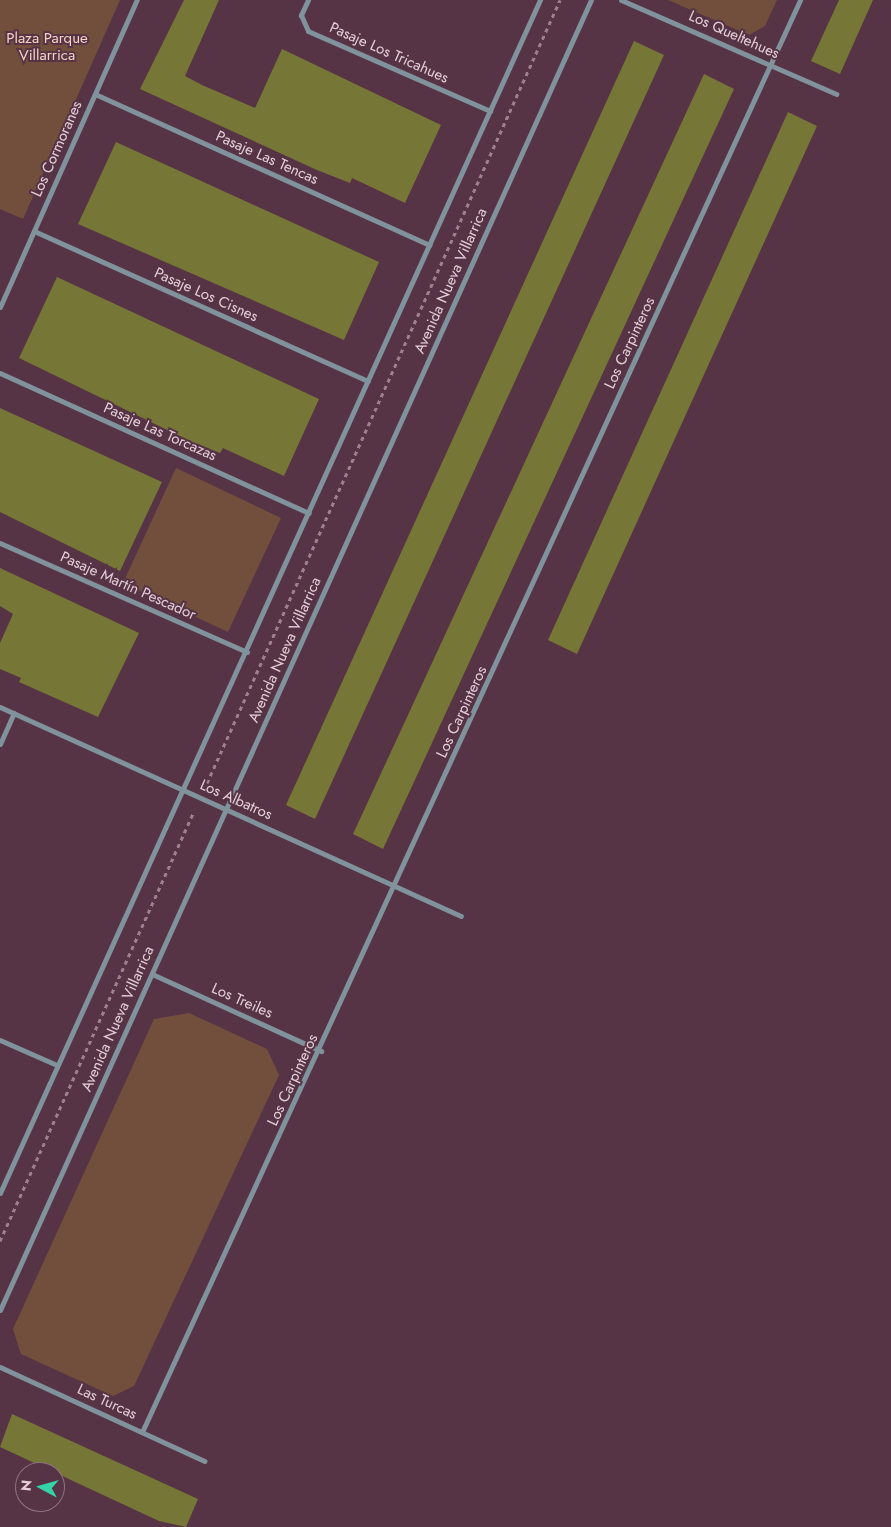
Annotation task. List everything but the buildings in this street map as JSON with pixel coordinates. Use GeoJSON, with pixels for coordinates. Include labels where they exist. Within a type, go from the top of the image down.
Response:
{"type":"FeatureCollection","features":[{"type":"Feature","properties":{"kind":"street","name":"Los Cormoranes"},"geometry":{"type":"LineString","coordinates":[[0,308],[137,0]]}},
{"type":"Feature","properties":{"kind":"street","name":"Pasaje Los Tricahues"},"geometry":{"type":"LineString","coordinates":[[308,0],[301,15],[308,31],[490,111]]}},
{"type":"Feature","properties":{"kind":"street"},"geometry":{"type":"LineString","coordinates":[[0,1192],[540,0]]}},
{"type":"Feature","properties":{"kind":"street","name":"Avenida Nueva Villarrica"},"geometry":{"type":"LineString","coordinates":[[0,1310],[592,0]]}},
{"type":"Feature","properties":{"kind":"street","name":"Los Queltehues"},"geometry":{"type":"LineString","coordinates":[[621,0],[836,94]]}},
{"type":"Feature","properties":{"kind":"street","name":"Los Carpinteros"},"geometry":{"type":"LineString","coordinates":[[142,1432],[321,1051],[800,0]]}},
{"type":"Feature","properties":{"kind":"street","name":"Pasaje Las Tencas"},"geometry":{"type":"LineString","coordinates":[[95,94],[430,244]]}},
{"type":"Feature","properties":{"kind":"street","name":"Pasaje Los Cisnes"},"geometry":{"type":"LineString","coordinates":[[34,231],[368,381]]}},
{"type":"Feature","properties":{"kind":"street","name":"Pasaje Las Torcazas"},"geometry":{"type":"LineString","coordinates":[[0,373],[309,513]]}},
{"type":"Feature","properties":{"kind":"street","name":"Pasaje Martín Pescador"},"geometry":{"type":"LineString","coordinates":[[0,543],[246,652]]}},
{"type":"Feature","properties":{"kind":"street","name":"Los Albatros"},"geometry":{"type":"LineString","coordinates":[[0,707],[461,916]]}},
{"type":"Feature","properties":{"kind":"street"},"geometry":{"type":"LineString","coordinates":[[0,744],[14,713]]}},
{"type":"Feature","properties":{"kind":"street","name":"Los Treiles"},"geometry":{"type":"LineString","coordinates":[[152,974],[321,1051]]}},
{"type":"Feature","properties":{"kind":"street"},"geometry":{"type":"LineString","coordinates":[[0,1040],[58,1066]]}},
{"type":"Feature","properties":{"kind":"street","name":"Las Turcas"},"geometry":{"type":"LineString","coordinates":[[0,1367],[204,1461]]}},
{"type":"Feature","properties":{"kind":"path"},"geometry":{"type":"LineString","coordinates":[[0,1241],[560,0]]}},
{"type":"Feature","properties":{"kind":"green space","name":"Plaza Parque Villarrica"},"geometry":{"type":"Polygon","coordinates":[[[0,0],[120,0],[23,219],[0,209],[0,0]]]}},
{"type":"Feature","properties":{"kind":"green space"},"geometry":{"type":"Polygon","coordinates":[[[668,0],[777,0],[765,26],[749,35],[668,0]]]}},
{"type":"Feature","properties":{"kind":"green space"},"geometry":{"type":"Polygon","coordinates":[[[176,468],[281,518],[228,632],[123,583],[176,468]]]}},
{"type":"Feature","properties":{"kind":"green space"},"geometry":{"type":"Polygon","coordinates":[[[189,1013],[267,1049],[279,1075],[134,1386],[113,1396],[21,1354],[13,1329],[154,1019],[189,1013]]]}}]}
